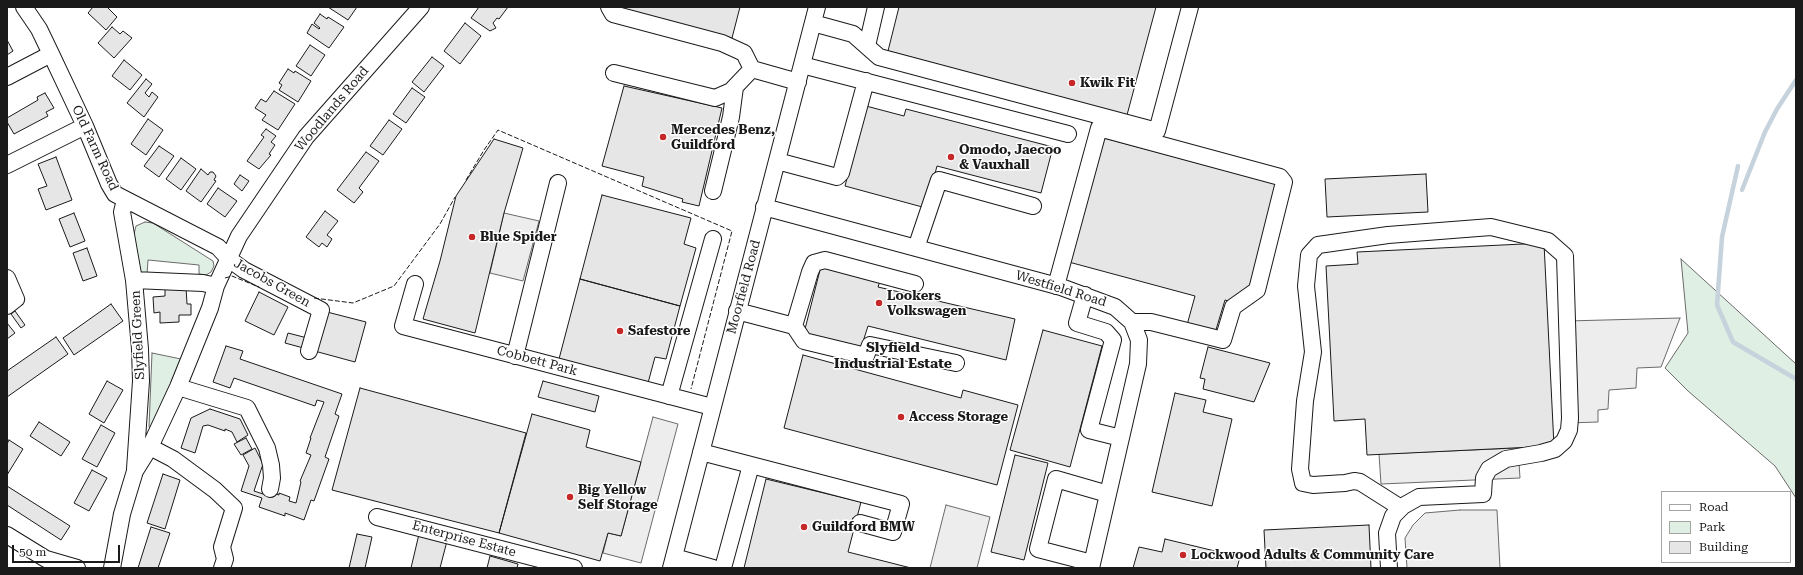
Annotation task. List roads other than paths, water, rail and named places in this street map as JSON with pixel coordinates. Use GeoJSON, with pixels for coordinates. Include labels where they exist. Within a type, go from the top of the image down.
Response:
{"type":"FeatureCollection","features":[{"type":"Feature","properties":{"kind":"street","name":"Old Farm Road"},"geometry":{"type":"LineString","coordinates":[[24,7],[39,28],[86,126],[109,184],[115,194],[218,247],[228,258]]}},
{"type":"Feature","properties":{"kind":"street","name":"Woodlands Road"},"geometry":{"type":"LineString","coordinates":[[228,258],[239,236],[306,137],[421,7]]}},
{"type":"Feature","properties":{"kind":"street"},"geometry":{"type":"LineString","coordinates":[[609,7],[613,14],[722,43],[744,53],[752,69],[798,82]]}},
{"type":"Feature","properties":{"kind":"street","name":"Moorfield Road"},"geometry":{"type":"LineString","coordinates":[[672,562],[817,7]]}},
{"type":"Feature","properties":{"kind":"street"},"geometry":{"type":"LineString","coordinates":[[867,46],[876,7]]}},
{"type":"Feature","properties":{"kind":"street"},"geometry":{"type":"LineString","coordinates":[[813,22],[853,34],[879,57],[1157,130],[1190,7]]}},
{"type":"Feature","properties":{"kind":"street"},"geometry":{"type":"LineString","coordinates":[[7,77],[51,54]]}},
{"type":"Feature","properties":{"kind":"street"},"geometry":{"type":"LineString","coordinates":[[802,65],[1068,134]]}},
{"type":"Feature","properties":{"kind":"street"},"geometry":{"type":"LineString","coordinates":[[614,73],[715,98],[731,91],[752,69]]}},
{"type":"Feature","properties":{"kind":"street"},"geometry":{"type":"LineString","coordinates":[[777,161],[837,177],[841,174],[866,81]]}},
{"type":"Feature","properties":{"kind":"street"},"geometry":{"type":"LineString","coordinates":[[713,191],[731,117],[735,87]]}},
{"type":"Feature","properties":{"kind":"street"},"geometry":{"type":"LineString","coordinates":[[7,165],[86,126]]}},
{"type":"Feature","properties":{"kind":"street"},"geometry":{"type":"LineString","coordinates":[[1056,286],[1099,128],[1280,177],[1284,182],[1257,290],[1233,307],[1223,340],[1151,322],[1132,322]]}},
{"type":"Feature","properties":{"kind":"street"},"geometry":{"type":"LineString","coordinates":[[916,248],[938,180],[1033,206]]}},
{"type":"Feature","properties":{"kind":"street"},"geometry":{"type":"LineString","coordinates":[[515,356],[558,183]]}},
{"type":"Feature","properties":{"kind":"street","name":"Slyfield Green"},"geometry":{"type":"LineString","coordinates":[[112,568],[122,514],[135,471],[141,381],[139,326],[134,280],[122,212],[125,200]]}},
{"type":"Feature","properties":{"kind":"street","name":"Westfield Road"},"geometry":{"type":"LineString","coordinates":[[764,207],[1085,295],[1115,306],[1132,322],[1139,340],[1138,364],[1092,565]]}},
{"type":"Feature","properties":{"kind":"street"},"geometry":{"type":"LineString","coordinates":[[1388,568],[1387,533],[1393,516],[1400,508],[1419,497],[1483,494],[1484,478],[1489,469],[1506,459],[1541,454],[1555,449],[1564,441],[1570,418],[1565,256],[1548,241],[1491,227],[1388,235],[1318,245],[1309,255],[1306,286],[1312,352],[1305,401],[1300,469],[1303,483],[1312,486],[1354,481],[1360,482],[1400,508]]}},
{"type":"Feature","properties":{"kind":"street"},"geometry":{"type":"LineString","coordinates":[[669,396],[713,239]]}},
{"type":"Feature","properties":{"kind":"street","name":"Slyfield Green"},"geometry":{"type":"LineString","coordinates":[[135,471],[150,447],[178,387],[210,308],[216,286],[228,258]]}},
{"type":"Feature","properties":{"kind":"street","name":"Jacobs Green"},"geometry":{"type":"LineString","coordinates":[[228,258],[244,270],[321,310],[309,351]]}},
{"type":"Feature","properties":{"kind":"street"},"geometry":{"type":"LineString","coordinates":[[794,326],[814,263],[825,260],[915,284]]}},
{"type":"Feature","properties":{"kind":"street"},"geometry":{"type":"LineString","coordinates":[[7,278],[16,299],[7,306]]}},
{"type":"Feature","properties":{"kind":"street"},"geometry":{"type":"LineString","coordinates":[[134,280],[216,286]]}},
{"type":"Feature","properties":{"kind":"street","name":"Cobbett Park"},"geometry":{"type":"LineString","coordinates":[[415,284],[404,326],[712,407]]}},
{"type":"Feature","properties":{"kind":"street"},"geometry":{"type":"LineString","coordinates":[[1085,295],[1078,323],[1106,332],[1113,340],[1089,430],[1121,438]]}},
{"type":"Feature","properties":{"kind":"street"},"geometry":{"type":"LineString","coordinates":[[737,312],[794,326],[804,341],[866,356],[870,345],[956,363]]}},
{"type":"Feature","properties":{"kind":"street"},"geometry":{"type":"LineString","coordinates":[[178,387],[246,408],[267,448],[272,465],[270,489]]}},
{"type":"Feature","properties":{"kind":"street"},"geometry":{"type":"LineString","coordinates":[[150,447],[172,459],[214,490],[234,508],[222,547],[225,559],[222,568]]}},
{"type":"Feature","properties":{"kind":"street"},"geometry":{"type":"LineString","coordinates":[[701,452],[901,504],[893,532],[860,523]]}},
{"type":"Feature","properties":{"kind":"street"},"geometry":{"type":"LineString","coordinates":[[723,568],[751,465]]}},
{"type":"Feature","properties":{"kind":"street"},"geometry":{"type":"LineString","coordinates":[[1092,565],[1038,549],[1056,480],[1108,494]]}},
{"type":"Feature","properties":{"kind":"street","name":"Enterprise Estate"},"geometry":{"type":"LineString","coordinates":[[377,517],[543,564],[574,568]]}},
{"type":"Feature","properties":{"kind":"street"},"geometry":{"type":"LineString","coordinates":[[7,535],[44,564],[77,568]]}},
{"type":"Feature","properties":{"kind":"street"},"geometry":{"type":"LineString","coordinates":[[672,562],[713,568]]}},
{"type":"Feature","properties":{"kind":"waterway"},"geometry":{"type":"LineString","coordinates":[[1742,190],[1765,132],[1777,109],[1796,80]]}},
{"type":"Feature","properties":{"kind":"waterway"},"geometry":{"type":"LineString","coordinates":[[1738,166],[1722,237],[1717,305],[1733,342],[1796,379]]}},
{"type":"Feature","properties":{"kind":"place","name":"Kwik Fit"},"geometry":{"type":"Point","coordinates":[1072,83]}},
{"type":"Feature","properties":{"kind":"place","name":"Mercedes Benz, Guildford"},"geometry":{"type":"Point","coordinates":[663,137]}},
{"type":"Feature","properties":{"kind":"place","name":"Omodo, Jaecoo & Vauxhall"},"geometry":{"type":"Point","coordinates":[951,157]}},
{"type":"Feature","properties":{"kind":"place","name":"Blue Spider"},"geometry":{"type":"Point","coordinates":[472,237]}},
{"type":"Feature","properties":{"kind":"place","name":"Lookers Volkswagen"},"geometry":{"type":"Point","coordinates":[879,303]}},
{"type":"Feature","properties":{"kind":"place","name":"Safestore"},"geometry":{"type":"Point","coordinates":[620,331]}},
{"type":"Feature","properties":{"kind":"place","name":"Access Storage"},"geometry":{"type":"Point","coordinates":[901,417]}},
{"type":"Feature","properties":{"kind":"place","name":"Big Yellow Self Storage"},"geometry":{"type":"Point","coordinates":[570,497]}},
{"type":"Feature","properties":{"kind":"place","name":"Guildford BMW"},"geometry":{"type":"Point","coordinates":[804,527]}},
{"type":"Feature","properties":{"kind":"place","name":"Lockwood Adults & Community Care"},"geometry":{"type":"Point","coordinates":[1183,555]}},
{"type":"Feature","properties":{"kind":"district","name":"Slyfield Industrial Estate"},"geometry":{"type":"Point","coordinates":[893,356]}}]}
